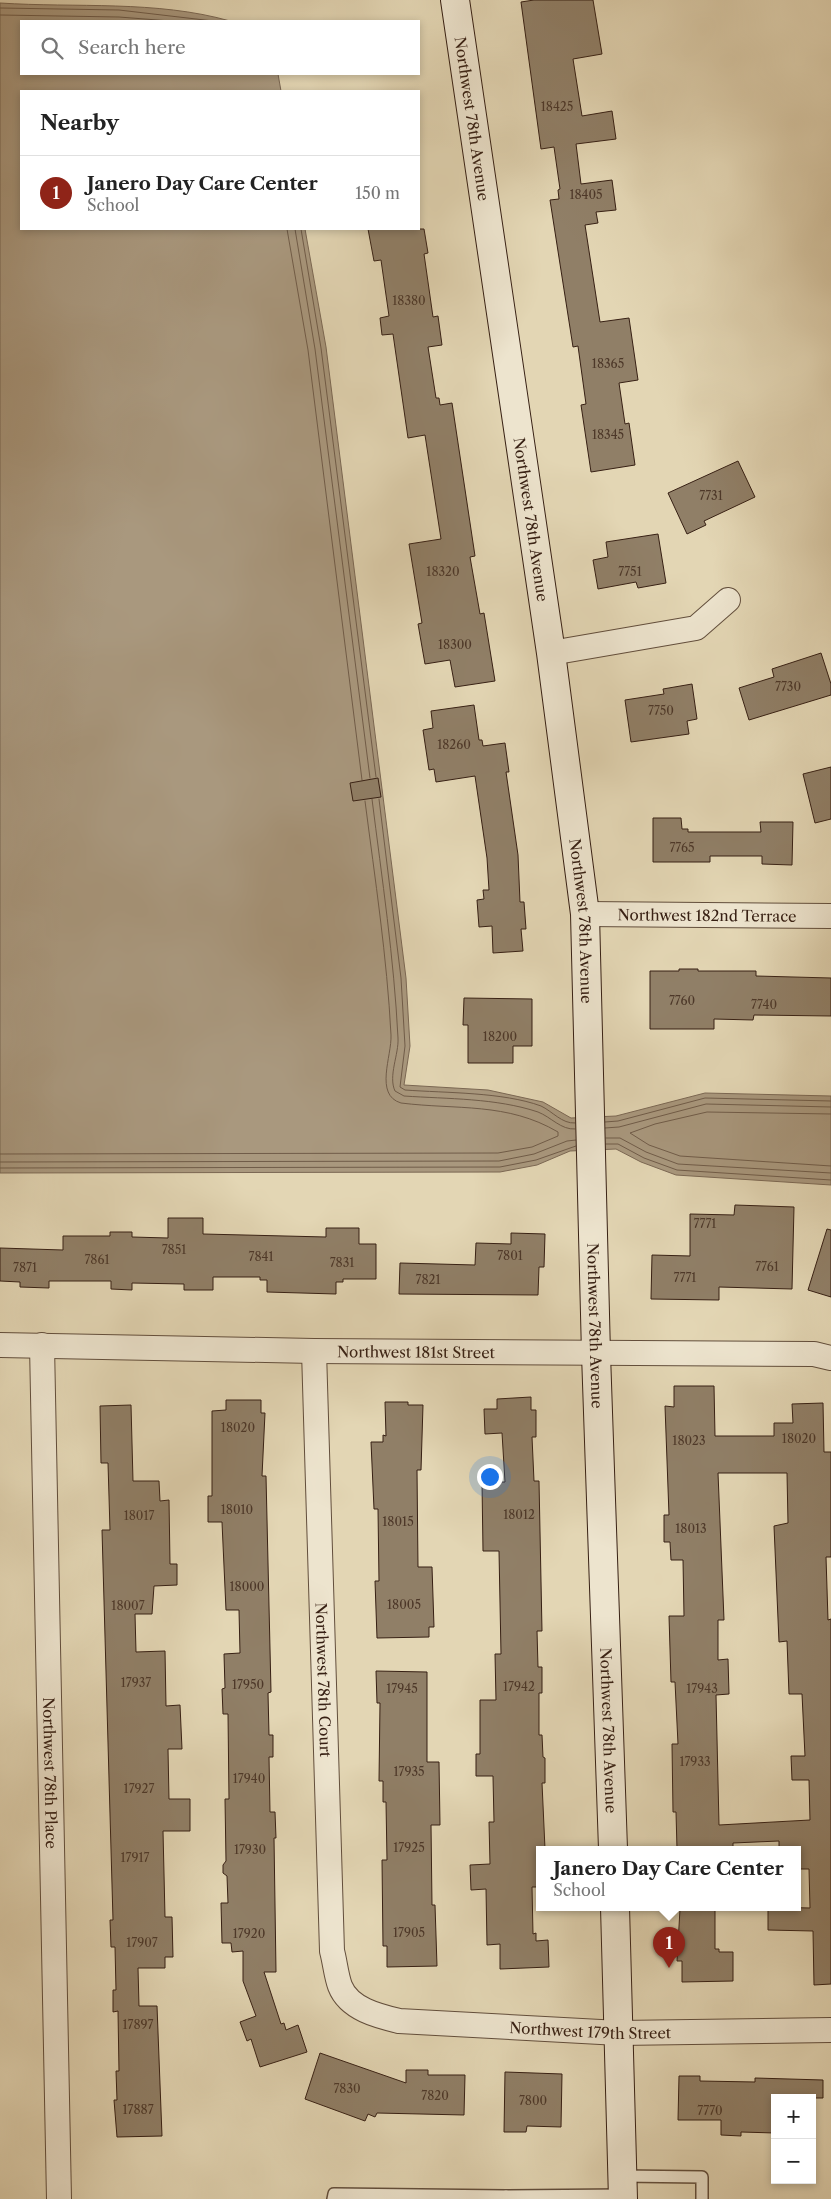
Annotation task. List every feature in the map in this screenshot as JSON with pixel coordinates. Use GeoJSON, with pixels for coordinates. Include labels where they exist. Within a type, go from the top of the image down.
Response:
{"type":"FeatureCollection","features":[{"type":"Feature","properties":{"kind":"street","name":"Northwest 78th Avenue"},"geometry":{"type":"LineString","coordinates":[[455,0],[551,653],[585,914],[593,1160],[596,1354],[613,1846]]}},
{"type":"Feature","properties":{"kind":"street"},"geometry":{"type":"LineString","coordinates":[[551,653],[696,628],[728,600]]}},
{"type":"Feature","properties":{"kind":"street","name":"Northwest 182nd Terrace"},"geometry":{"type":"LineString","coordinates":[[585,914],[831,916]]}},
{"type":"Feature","properties":{"kind":"street","name":"Northwest 181st Street"},"geometry":{"type":"LineString","coordinates":[[0,1345],[314,1351],[814,1354],[831,1358]]}},
{"type":"Feature","properties":{"kind":"street","name":"Northwest 78th Place"},"geometry":{"type":"LineString","coordinates":[[42,1346],[59,2199]]}},
{"type":"Feature","properties":{"kind":"street","name":"Northwest 78th Court"},"geometry":{"type":"LineString","coordinates":[[314,1351],[332,1951],[340,1988],[353,2003]]}},
{"type":"Feature","properties":{"kind":"street"},"geometry":{"type":"LineString","coordinates":[[615,1911],[623,2190]]}},
{"type":"Feature","properties":{"kind":"street","name":"Northwest 179th Street"},"geometry":{"type":"LineString","coordinates":[[353,2003],[373,2015],[399,2020],[620,2033],[831,2030]]}},
{"type":"Feature","properties":{"kind":"lane"},"geometry":{"type":"LineString","coordinates":[[333,2199],[334,2194],[506,2198],[623,2190],[702,2176],[702,2199]]}},
{"type":"Feature","properties":{"kind":"water"},"geometry":{"type":"Polygon","coordinates":[[[0,3],[145,7],[202,14],[226,20],[20,20],[20,75],[278,75],[281,90],[20,90],[20,230],[305,230],[326,347],[406,978],[410,1046],[404,1085],[488,1090],[543,1102],[571,1118],[616,1116],[705,1093],[831,1096],[831,1185],[676,1175],[641,1162],[616,1149],[570,1151],[537,1165],[500,1172],[0,1173],[0,3]]]}},
{"type":"Feature","properties":{"kind":"building"},"geometry":{"type":"Polygon","coordinates":[[[534,0],[593,0],[602,54],[573,59],[582,116],[612,111],[616,139],[576,144],[581,184],[612,180],[616,210],[596,212],[598,223],[585,225],[600,322],[629,318],[638,380],[619,383],[625,424],[629,423],[635,465],[591,472],[581,405],[586,404],[578,346],[573,347],[550,200],[559,199],[558,190],[560,189],[554,147],[541,149],[521,2],[534,0]]]}},
{"type":"Feature","properties":{"kind":"building"},"geometry":{"type":"Polygon","coordinates":[[[424,229],[428,253],[424,254],[433,317],[438,316],[442,345],[428,347],[436,398],[439,398],[440,405],[452,403],[475,556],[470,557],[480,614],[484,613],[495,681],[455,687],[450,660],[425,664],[418,624],[422,623],[409,544],[441,539],[425,435],[408,438],[393,334],[382,335],[380,318],[389,316],[381,260],[374,261],[368,230],[424,229]]]}},
{"type":"Feature","properties":{"kind":"building"},"geometry":{"type":"Polygon","coordinates":[[[738,461],[755,497],[704,521],[706,525],[687,534],[668,493],[738,461]]]}},
{"type":"Feature","properties":{"kind":"building"},"geometry":{"type":"Polygon","coordinates":[[[658,534],[666,583],[638,588],[636,582],[598,589],[593,560],[608,557],[606,542],[658,534]]]}},
{"type":"Feature","properties":{"kind":"building"},"geometry":{"type":"Polygon","coordinates":[[[821,653],[831,684],[831,695],[749,720],[739,688],[774,677],[772,669],[821,653]]]}},
{"type":"Feature","properties":{"kind":"building"},"geometry":{"type":"Polygon","coordinates":[[[692,684],[697,719],[687,721],[689,734],[631,742],[625,700],[664,694],[663,689],[692,684]]]}},
{"type":"Feature","properties":{"kind":"building"},"geometry":{"type":"Polygon","coordinates":[[[474,705],[479,740],[482,740],[483,746],[505,743],[509,772],[506,772],[518,855],[520,902],[524,902],[526,929],[521,929],[523,951],[493,953],[492,926],[479,927],[477,900],[484,899],[483,890],[489,890],[487,858],[475,776],[436,782],[434,769],[429,770],[423,730],[433,728],[431,711],[474,705]]]}},
{"type":"Feature","properties":{"kind":"building"},"geometry":{"type":"Polygon","coordinates":[[[831,767],[831,819],[815,823],[803,774],[831,767]]]}},
{"type":"Feature","properties":{"kind":"building"},"geometry":{"type":"Polygon","coordinates":[[[378,778],[381,797],[353,801],[350,783],[378,778]]]}},
{"type":"Feature","properties":{"kind":"building"},"geometry":{"type":"Polygon","coordinates":[[[653,818],[681,818],[682,829],[688,829],[688,832],[761,832],[760,822],[793,822],[792,865],[762,864],[762,856],[710,856],[710,862],[653,862],[653,818]]]}},
{"type":"Feature","properties":{"kind":"building"},"geometry":{"type":"Polygon","coordinates":[[[679,969],[698,969],[698,971],[756,971],[756,976],[831,978],[831,1016],[754,1015],[753,1020],[714,1019],[714,1029],[650,1029],[650,971],[679,971],[679,969]]]}},
{"type":"Feature","properties":{"kind":"building"},"geometry":{"type":"Polygon","coordinates":[[[464,998],[532,999],[532,1046],[513,1046],[513,1063],[468,1063],[468,1025],[463,1025],[464,998]]]}},
{"type":"Feature","properties":{"kind":"building"},"geometry":{"type":"Polygon","coordinates":[[[735,1205],[794,1207],[792,1289],[719,1287],[719,1300],[651,1299],[652,1255],[690,1256],[690,1214],[734,1215],[735,1205]]]}},
{"type":"Feature","properties":{"kind":"building"},"geometry":{"type":"Polygon","coordinates":[[[168,1218],[203,1218],[203,1234],[326,1237],[326,1228],[359,1228],[359,1244],[376,1244],[376,1279],[343,1279],[343,1282],[336,1282],[336,1294],[267,1292],[267,1280],[260,1280],[260,1277],[213,1277],[213,1290],[184,1290],[184,1284],[132,1283],[132,1290],[111,1289],[111,1281],[49,1281],[49,1288],[20,1287],[20,1282],[0,1281],[0,1248],[63,1250],[63,1236],[110,1236],[110,1232],[132,1232],[132,1237],[168,1238],[168,1218]]]}},
{"type":"Feature","properties":{"kind":"building"},"geometry":{"type":"Polygon","coordinates":[[[827,1229],[831,1230],[831,1297],[808,1290],[827,1229]]]}},
{"type":"Feature","properties":{"kind":"building"},"geometry":{"type":"Polygon","coordinates":[[[511,1233],[545,1234],[544,1267],[539,1267],[538,1295],[399,1294],[400,1263],[475,1265],[476,1243],[511,1244],[511,1233]]]}},
{"type":"Feature","properties":{"kind":"building"},"geometry":{"type":"Polygon","coordinates":[[[674,1386],[714,1386],[715,1436],[774,1436],[774,1423],[793,1423],[792,1404],[823,1403],[824,1452],[831,1452],[831,1557],[826,1557],[828,1620],[831,1619],[831,1984],[814,1985],[813,1931],[768,1930],[768,1911],[801,1911],[801,1908],[810,1908],[809,1869],[801,1869],[801,1846],[779,1846],[779,1841],[733,1843],[733,1846],[677,1846],[676,1812],[673,1812],[672,1744],[678,1744],[675,1682],[671,1682],[669,1616],[684,1616],[683,1560],[671,1560],[670,1542],[664,1542],[664,1515],[669,1515],[665,1406],[674,1407],[674,1386]],[[718,1473],[724,1620],[718,1620],[718,1660],[728,1659],[729,1694],[716,1695],[719,1825],[810,1820],[809,1780],[792,1780],[791,1756],[805,1756],[802,1694],[789,1694],[787,1641],[779,1642],[774,1526],[788,1523],[787,1473],[718,1473]]]}},
{"type":"Feature","properties":{"kind":"building"},"geometry":{"type":"Polygon","coordinates":[[[531,1397],[531,1410],[536,1410],[536,1437],[532,1437],[534,1481],[539,1481],[542,1631],[537,1631],[538,1667],[542,1667],[542,1693],[539,1693],[539,1735],[542,1735],[543,1757],[545,1758],[545,1783],[542,1783],[545,1846],[536,1846],[536,1887],[532,1887],[533,1934],[536,1933],[536,1941],[548,1940],[549,1967],[500,1969],[500,1944],[487,1945],[486,1889],[471,1890],[470,1865],[490,1864],[489,1822],[494,1822],[493,1776],[476,1776],[476,1754],[480,1754],[480,1700],[496,1700],[495,1654],[501,1654],[499,1551],[483,1551],[482,1482],[505,1482],[502,1433],[485,1434],[484,1409],[497,1409],[497,1399],[531,1397]]]}},
{"type":"Feature","properties":{"kind":"building"},"geometry":{"type":"Polygon","coordinates":[[[226,1400],[261,1400],[261,1413],[265,1413],[262,1476],[266,1476],[271,1692],[268,1693],[269,1735],[273,1735],[273,1757],[269,1757],[270,1812],[275,1812],[276,1838],[274,1838],[276,1972],[264,1972],[281,2024],[284,2023],[286,2030],[298,2025],[307,2052],[260,2067],[251,2039],[247,2041],[240,2022],[256,2016],[243,1981],[243,1951],[232,1952],[231,1943],[222,1943],[221,1903],[228,1903],[227,1876],[223,1873],[223,1865],[226,1861],[225,1799],[229,1799],[228,1714],[223,1714],[222,1689],[225,1688],[224,1654],[240,1653],[239,1610],[226,1610],[222,1522],[208,1522],[208,1496],[212,1496],[212,1411],[226,1410],[226,1400]]]}},
{"type":"Feature","properties":{"kind":"building"},"geometry":{"type":"Polygon","coordinates":[[[385,1402],[408,1402],[408,1405],[423,1405],[421,1470],[417,1470],[418,1567],[432,1567],[434,1627],[429,1627],[429,1637],[377,1638],[375,1581],[379,1581],[378,1509],[374,1509],[371,1442],[383,1442],[383,1435],[386,1436],[385,1402]]]}},
{"type":"Feature","properties":{"kind":"building"},"geometry":{"type":"Polygon","coordinates":[[[131,1405],[133,1481],[159,1481],[160,1501],[169,1500],[170,1564],[177,1564],[177,1585],[154,1586],[152,1614],[135,1614],[136,1652],[165,1651],[166,1706],[180,1705],[182,1749],[168,1749],[169,1799],[190,1799],[190,1831],[163,1831],[165,1917],[172,1917],[173,1957],[165,1957],[165,1968],[138,1968],[139,2006],[157,2006],[162,2136],[117,2137],[114,2100],[117,2100],[116,2071],[119,2071],[118,2011],[113,2012],[113,1990],[116,1990],[115,1947],[111,1947],[110,1920],[113,1920],[102,1530],[110,1530],[108,1463],[101,1463],[100,1406],[131,1405]]]}},
{"type":"Feature","properties":{"kind":"building"},"geometry":{"type":"Polygon","coordinates":[[[376,1671],[427,1672],[427,1762],[439,1762],[440,1825],[431,1825],[432,1905],[435,1905],[437,1966],[387,1967],[387,1946],[383,1946],[382,1860],[387,1860],[386,1802],[383,1802],[383,1781],[379,1781],[380,1703],[377,1703],[376,1671]]]}},
{"type":"Feature","properties":{"kind":"building"},"geometry":{"type":"Polygon","coordinates":[[[680,1911],[715,1911],[715,1949],[719,1949],[719,1952],[733,1952],[733,1981],[682,1982],[682,1961],[677,1961],[680,1911]]]}},
{"type":"Feature","properties":{"kind":"building"},"geometry":{"type":"Polygon","coordinates":[[[320,2053],[406,2083],[406,2070],[428,2070],[428,2075],[465,2075],[464,2115],[377,2113],[375,2117],[368,2114],[365,2121],[305,2099],[320,2053]]]}},
{"type":"Feature","properties":{"kind":"building"},"geometry":{"type":"Polygon","coordinates":[[[505,2072],[562,2074],[561,2127],[527,2126],[526,2132],[504,2132],[505,2072]]]}},
{"type":"Feature","properties":{"kind":"building"},"geometry":{"type":"Polygon","coordinates":[[[679,2076],[700,2076],[700,2081],[755,2082],[755,2078],[823,2080],[823,2098],[816,2098],[816,2094],[771,2094],[771,2133],[741,2132],[741,2136],[721,2135],[721,2120],[678,2120],[679,2076]]]}},
{"type":"Feature","properties":{"kind":"place","name":"Janero Day Care Center"},"geometry":{"type":"Point","coordinates":[669,1968]}}]}
